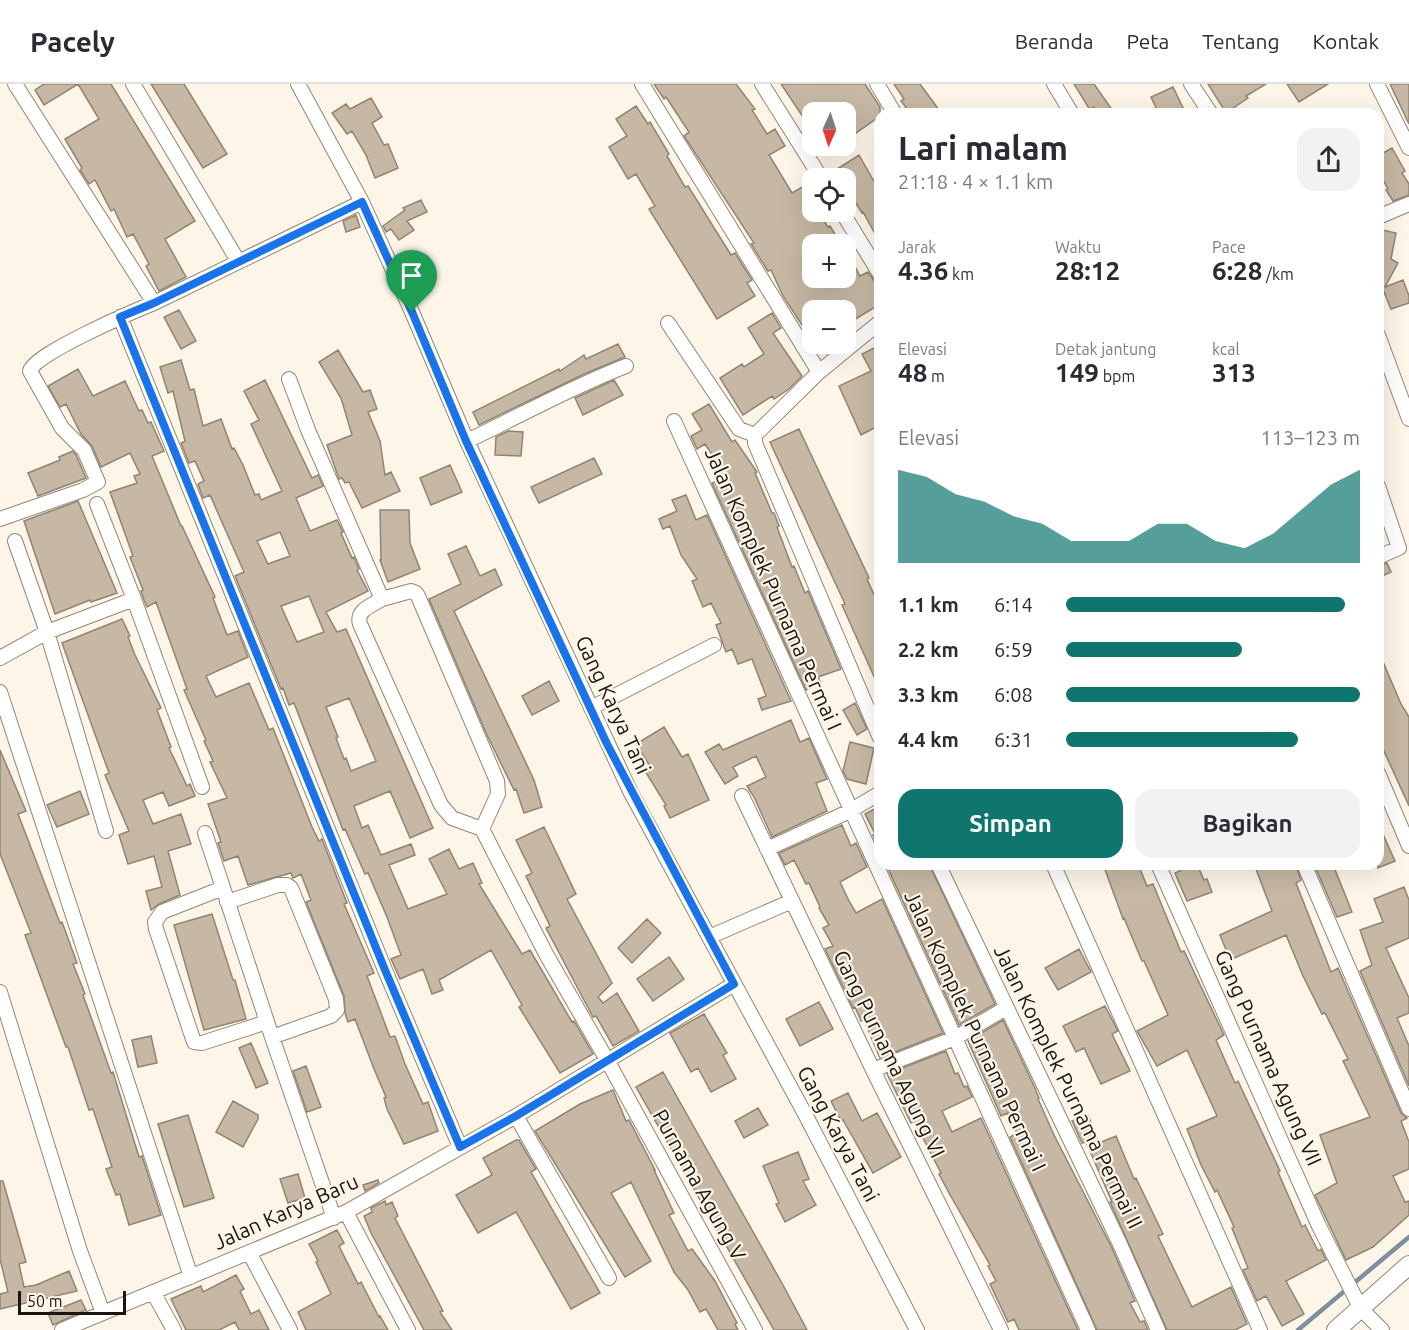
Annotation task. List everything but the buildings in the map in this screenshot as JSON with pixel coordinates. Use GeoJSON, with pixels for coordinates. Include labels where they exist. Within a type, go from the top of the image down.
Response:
{"type":"FeatureCollection","features":[{"type":"Feature","properties":{"kind":"street"},"geometry":{"type":"LineString","coordinates":[[15,84],[154,303]]}},
{"type":"Feature","properties":{"kind":"street"},"geometry":{"type":"LineString","coordinates":[[133,84],[238,261]]}},
{"type":"Feature","properties":{"kind":"street","name":"Gang Karya Tani"},"geometry":{"type":"LineString","coordinates":[[298,84],[362,202],[412,312],[466,441],[632,793],[805,1114],[917,1330]]}},
{"type":"Feature","properties":{"kind":"street"},"geometry":{"type":"LineString","coordinates":[[642,84],[819,372]]}},
{"type":"Feature","properties":{"kind":"street"},"geometry":{"type":"LineString","coordinates":[[762,84],[815,168]]}},
{"type":"Feature","properties":{"kind":"street"},"geometry":{"type":"LineString","coordinates":[[877,84],[891,108]]}},
{"type":"Feature","properties":{"kind":"street"},"geometry":{"type":"LineString","coordinates":[[1053,84],[1068,108]]}},
{"type":"Feature","properties":{"kind":"street"},"geometry":{"type":"LineString","coordinates":[[1191,84],[1207,108]]}},
{"type":"Feature","properties":{"kind":"street"},"geometry":{"type":"LineString","coordinates":[[1377,84],[1409,148]]}},
{"type":"Feature","properties":{"kind":"street"},"geometry":{"type":"LineString","coordinates":[[0,519],[83,490],[98,482],[84,450],[62,428],[30,368],[55,350],[120,317],[154,303],[362,202]]}},
{"type":"Feature","properties":{"kind":"street"},"geometry":{"type":"LineString","coordinates":[[1384,214],[1409,204]]}},
{"type":"Feature","properties":{"kind":"street"},"geometry":{"type":"LineString","coordinates":[[848,222],[874,264]]}},
{"type":"Feature","properties":{"kind":"street"},"geometry":{"type":"LineString","coordinates":[[120,317],[385,970],[460,1147]]}},
{"type":"Feature","properties":{"kind":"street"},"geometry":{"type":"LineString","coordinates":[[668,322],[739,429],[755,435]]}},
{"type":"Feature","properties":{"kind":"street"},"geometry":{"type":"LineString","coordinates":[[874,327],[819,372],[755,435],[755,443],[874,724]]}},
{"type":"Feature","properties":{"kind":"street"},"geometry":{"type":"LineString","coordinates":[[1384,351],[1409,419]]}},
{"type":"Feature","properties":{"kind":"street"},"geometry":{"type":"LineString","coordinates":[[466,441],[585,382],[626,366]]}},
{"type":"Feature","properties":{"kind":"street"},"geometry":{"type":"LineString","coordinates":[[289,379],[308,430],[382,599]]}},
{"type":"Feature","properties":{"kind":"street","name":"Jalan Komplek Purnama Permai I"},"geometry":{"type":"LineString","coordinates":[[674,421],[874,863]]}},
{"type":"Feature","properties":{"kind":"street"},"geometry":{"type":"LineString","coordinates":[[97,504],[202,787]]}},
{"type":"Feature","properties":{"kind":"street"},"geometry":{"type":"LineString","coordinates":[[1384,504],[1399,548],[1384,554]]}},
{"type":"Feature","properties":{"kind":"street"},"geometry":{"type":"LineString","coordinates":[[15,541],[47,632],[106,831]]}},
{"type":"Feature","properties":{"kind":"street"},"geometry":{"type":"LineString","coordinates":[[411,591],[416,592],[497,781],[498,794],[482,829],[452,818],[446,812],[360,624],[358,619],[361,612],[382,599],[411,591]]}},
{"type":"Feature","properties":{"kind":"street"},"geometry":{"type":"LineString","coordinates":[[0,658],[47,632],[134,599]]}},
{"type":"Feature","properties":{"kind":"street"},"geometry":{"type":"LineString","coordinates":[[591,708],[714,645]]}},
{"type":"Feature","properties":{"kind":"street"},"geometry":{"type":"LineString","coordinates":[[0,692],[191,1277]]}},
{"type":"Feature","properties":{"kind":"street"},"geometry":{"type":"LineString","coordinates":[[1384,786],[1409,846]]}},
{"type":"Feature","properties":{"kind":"street","name":"Gang Purnama Agung VI"},"geometry":{"type":"LineString","coordinates":[[742,796],[1001,1330]]}},
{"type":"Feature","properties":{"kind":"street"},"geometry":{"type":"LineString","coordinates":[[767,849],[850,811],[874,797]]}},
{"type":"Feature","properties":{"kind":"street","name":"Purnama Agung V"},"geometry":{"type":"LineString","coordinates":[[482,829],[546,954],[607,1060],[755,1330]]}},
{"type":"Feature","properties":{"kind":"street"},"geometry":{"type":"LineString","coordinates":[[205,833],[272,1037],[340,1215],[408,1330]]}},
{"type":"Feature","properties":{"kind":"street","name":"Jalan Komplek Purnama Permai I"},"geometry":{"type":"LineString","coordinates":[[877,870],[1088,1330]]}},
{"type":"Feature","properties":{"kind":"street","name":"Jalan Komplek Purnama Permai II"},"geometry":{"type":"LineString","coordinates":[[941,870],[1119,1242],[1158,1330]]}},
{"type":"Feature","properties":{"kind":"street"},"geometry":{"type":"LineString","coordinates":[[1056,870],[1260,1330]]}},
{"type":"Feature","properties":{"kind":"street","name":"Gang Purnama Agung VII"},"geometry":{"type":"LineString","coordinates":[[1161,870],[1340,1269],[1357,1303],[1382,1330]]}},
{"type":"Feature","properties":{"kind":"street"},"geometry":{"type":"LineString","coordinates":[[1307,870],[1409,1109]]}},
{"type":"Feature","properties":{"kind":"street"},"geometry":{"type":"LineString","coordinates":[[267,1022],[202,1043],[194,1042],[156,929],[155,922],[162,912],[225,895],[278,885],[287,885],[291,888],[336,999],[337,1010],[331,1016],[272,1037]]}},
{"type":"Feature","properties":{"kind":"street"},"geometry":{"type":"LineString","coordinates":[[709,937],[792,901]]}},
{"type":"Feature","properties":{"kind":"street","name":"Jalan Karya Baru"},"geometry":{"type":"LineString","coordinates":[[62,1330],[340,1215],[516,1116],[734,984]]}},
{"type":"Feature","properties":{"kind":"street"},"geometry":{"type":"LineString","coordinates":[[0,992],[80,1251],[104,1313]]}},
{"type":"Feature","properties":{"kind":"street"},"geometry":{"type":"LineString","coordinates":[[873,1070],[955,1038],[1006,1008]]}},
{"type":"Feature","properties":{"kind":"street"},"geometry":{"type":"LineString","coordinates":[[516,1116],[609,1278]]}},
{"type":"Feature","properties":{"kind":"street"},"geometry":{"type":"LineString","coordinates":[[249,1252],[290,1330]]}},
{"type":"Feature","properties":{"kind":"street"},"geometry":{"type":"LineString","coordinates":[[1336,1330],[1357,1303],[1409,1264]]}},
{"type":"Feature","properties":{"kind":"street"},"geometry":{"type":"LineString","coordinates":[[153,1292],[174,1330]]}},
{"type":"Feature","properties":{"kind":"waterway"},"geometry":{"type":"LineString","coordinates":[[1298,1330],[1409,1237]]}},
{"type":"Feature","properties":{"kind":"route"},"geometry":{"type":"LineString","coordinates":[[362,202],[412,312],[466,441],[607,744],[734,984],[516,1116],[460,1147],[300,764],[120,317],[154,303],[362,202]]}}]}
